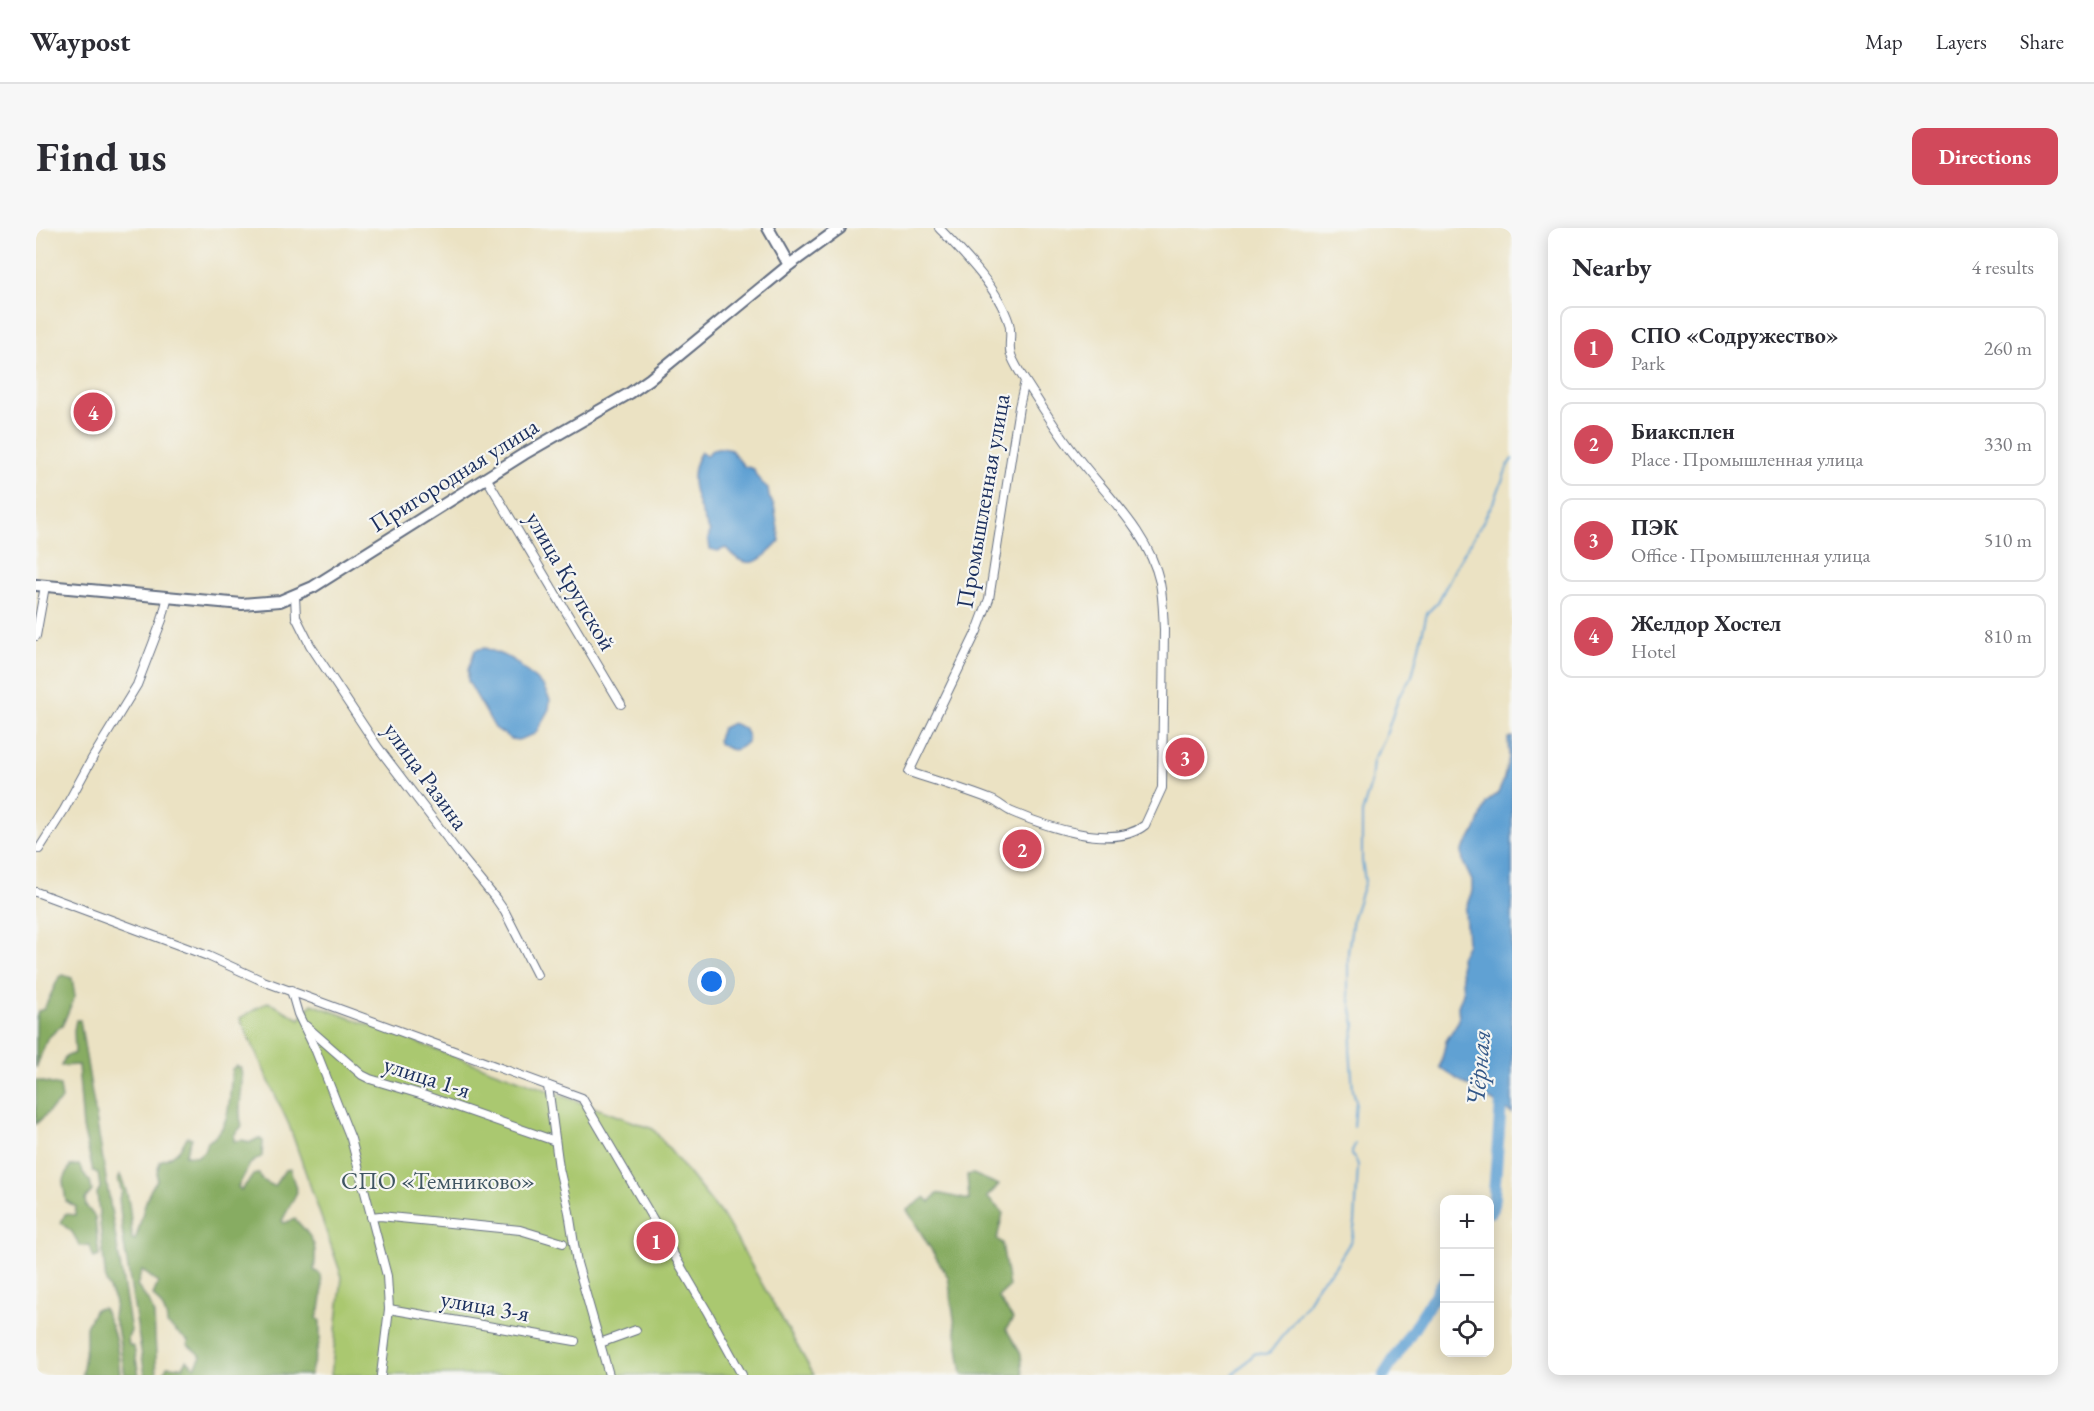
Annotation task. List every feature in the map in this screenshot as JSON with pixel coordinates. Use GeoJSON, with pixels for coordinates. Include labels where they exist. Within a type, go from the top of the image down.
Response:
{"type":"FeatureCollection","features":[{"type":"Feature","properties":{"kind":"street"},"geometry":{"type":"LineString","coordinates":[[768,228],[789,265]]}},
{"type":"Feature","properties":{"kind":"street","name":"Пригородная улица"},"geometry":{"type":"LineString","coordinates":[[40,585],[252,604],[295,596],[353,564],[524,454],[650,380],[789,265],[840,228]]}},
{"type":"Feature","properties":{"kind":"street","name":"Промышленная улица"},"geometry":{"type":"LineString","coordinates":[[939,228],[971,263],[1004,310],[1010,329],[1010,351],[1025,381],[1076,456],[1137,532],[1150,556],[1160,584],[1164,629],[1162,788],[1145,825],[1125,835],[1108,837],[1072,832],[1010,811],[994,800],[909,772],[977,631],[989,599],[1025,381]]}},
{"type":"Feature","properties":{"kind":"street","name":"улица Крупской"},"geometry":{"type":"LineString","coordinates":[[487,479],[621,704]]}},
{"type":"Feature","properties":{"kind":"street"},"geometry":{"type":"LineString","coordinates":[[36,636],[40,585]]}},
{"type":"Feature","properties":{"kind":"street","name":"улица Разина"},"geometry":{"type":"LineString","coordinates":[[295,596],[296,617],[310,645],[377,746],[505,912],[537,975]]}},
{"type":"Feature","properties":{"kind":"street"},"geometry":{"type":"LineString","coordinates":[[39,849],[137,685],[162,620],[168,597]]}},
{"type":"Feature","properties":{"kind":"street"},"geometry":{"type":"LineString","coordinates":[[36,892],[208,956],[263,981],[582,1098],[742,1375]]}},
{"type":"Feature","properties":{"kind":"street"},"geometry":{"type":"LineString","coordinates":[[291,990],[302,1023],[316,1051],[345,1123],[387,1276],[388,1309],[381,1375]]}},
{"type":"Feature","properties":{"kind":"street","name":"улица 1-я"},"geometry":{"type":"LineString","coordinates":[[302,1023],[362,1075],[370,1079],[555,1141]]}},
{"type":"Feature","properties":{"kind":"street"},"geometry":{"type":"LineString","coordinates":[[548,1086],[555,1141],[578,1263],[609,1375]]}},
{"type":"Feature","properties":{"kind":"street"},"geometry":{"type":"LineString","coordinates":[[371,1217],[520,1230],[563,1243]]}},
{"type":"Feature","properties":{"kind":"street","name":"улица 3-я"},"geometry":{"type":"LineString","coordinates":[[388,1309],[575,1341]]}},
{"type":"Feature","properties":{"kind":"street"},"geometry":{"type":"LineString","coordinates":[[600,1343],[636,1330]]}},
{"type":"Feature","properties":{"kind":"green space"},"geometry":{"type":"Polygon","coordinates":[[[63,975],[72,978],[75,996],[63,1024],[47,1039],[36,1068],[38,1011],[44,1009],[59,977],[63,975]]]}},
{"type":"Feature","properties":{"kind":"green space","name":"СПО «Темниково»"},"geometry":{"type":"Polygon","coordinates":[[[268,1002],[300,1019],[312,1004],[653,1129],[725,1219],[814,1375],[331,1375],[342,1277],[289,1125],[240,1018],[268,1002]]]}},
{"type":"Feature","properties":{"kind":"green space"},"geometry":{"type":"Polygon","coordinates":[[[76,1020],[80,1020],[131,1331],[128,1338],[129,1345],[134,1347],[139,1375],[125,1375],[117,1327],[113,1317],[115,1302],[106,1282],[97,1193],[100,1188],[98,1173],[93,1171],[83,1128],[78,1065],[61,1066],[65,1057],[75,1053],[76,1020]]]}},
{"type":"Feature","properties":{"kind":"green space"},"geometry":{"type":"Polygon","coordinates":[[[237,1066],[241,1068],[242,1075],[240,1119],[242,1126],[234,1135],[234,1141],[243,1140],[249,1143],[259,1138],[263,1141],[262,1156],[250,1164],[238,1187],[241,1190],[254,1175],[259,1173],[262,1180],[274,1186],[285,1170],[290,1169],[297,1192],[282,1221],[284,1223],[295,1219],[310,1236],[315,1253],[314,1270],[321,1275],[322,1292],[317,1318],[320,1321],[320,1340],[310,1375],[163,1375],[167,1366],[183,1367],[187,1360],[195,1367],[201,1356],[188,1345],[188,1341],[167,1324],[161,1305],[153,1295],[158,1283],[142,1270],[137,1286],[150,1303],[154,1315],[157,1375],[145,1375],[123,1238],[119,1198],[122,1192],[118,1179],[120,1175],[128,1198],[132,1239],[135,1240],[146,1201],[157,1180],[160,1161],[176,1152],[187,1137],[192,1138],[185,1155],[198,1156],[204,1151],[207,1142],[215,1136],[226,1120],[232,1069],[237,1066]]]}},
{"type":"Feature","properties":{"kind":"green space"},"geometry":{"type":"Polygon","coordinates":[[[36,1080],[60,1086],[62,1099],[36,1124],[36,1080]]]}},
{"type":"Feature","properties":{"kind":"green space"},"geometry":{"type":"Polygon","coordinates":[[[79,1165],[90,1181],[92,1191],[85,1199],[86,1206],[95,1217],[99,1256],[94,1258],[89,1245],[80,1246],[72,1232],[61,1223],[65,1214],[75,1215],[76,1207],[66,1201],[63,1182],[70,1166],[79,1165]]]}},
{"type":"Feature","properties":{"kind":"green space"},"geometry":{"type":"Polygon","coordinates":[[[973,1174],[999,1185],[987,1197],[1003,1213],[997,1239],[1002,1243],[1009,1287],[998,1297],[1013,1319],[1006,1329],[1021,1354],[1023,1375],[962,1375],[948,1277],[907,1210],[925,1197],[930,1202],[937,1193],[969,1200],[967,1175],[973,1174]]]}},
{"type":"Feature","properties":{"kind":"green space"},"geometry":{"type":"Polygon","coordinates":[[[103,1308],[116,1340],[120,1375],[82,1375],[86,1327],[95,1309],[103,1308]]]}},
{"type":"Feature","properties":{"kind":"water"},"geometry":{"type":"Polygon","coordinates":[[[723,448],[731,450],[744,466],[754,469],[757,477],[768,488],[769,497],[774,505],[780,541],[761,559],[754,562],[741,561],[726,548],[718,551],[710,549],[708,539],[710,532],[695,492],[693,472],[701,452],[706,456],[712,450],[723,448]]]}},
{"type":"Feature","properties":{"kind":"water"},"geometry":{"type":"Polygon","coordinates":[[[485,648],[512,659],[543,686],[550,700],[549,709],[535,734],[518,740],[511,739],[495,728],[468,681],[468,670],[475,650],[485,648]]]}},
{"type":"Feature","properties":{"kind":"water"},"geometry":{"type":"Polygon","coordinates":[[[732,723],[744,728],[748,736],[747,742],[734,750],[719,744],[718,739],[722,728],[732,723]]]}},
{"type":"Feature","properties":{"kind":"water"},"geometry":{"type":"Polygon","coordinates":[[[1512,737],[1512,1114],[1440,1068],[1446,1041],[1459,1020],[1458,1006],[1463,993],[1460,957],[1467,943],[1465,910],[1472,891],[1472,881],[1463,862],[1462,851],[1476,830],[1486,803],[1498,793],[1503,782],[1509,757],[1508,738],[1512,737]]]}},
{"type":"Feature","properties":{"kind":"waterway"},"geometry":{"type":"LineString","coordinates":[[1354,1127],[1356,1101],[1350,1049],[1355,1024],[1348,991],[1348,952],[1353,917],[1365,881],[1362,861],[1362,813],[1371,783],[1373,761],[1385,738],[1399,696],[1412,676],[1427,613],[1438,602],[1481,525],[1512,459]]}},
{"type":"Feature","properties":{"kind":"waterway","name":"Чёрная"},"geometry":{"type":"LineString","coordinates":[[1494,1195],[1502,1091]]}},
{"type":"Feature","properties":{"kind":"waterway"},"geometry":{"type":"LineString","coordinates":[[1233,1375],[1255,1353],[1270,1352],[1309,1301],[1317,1285],[1334,1268],[1351,1241],[1355,1223],[1358,1165],[1351,1155],[1355,1144]]}},
{"type":"Feature","properties":{"kind":"waterway","name":"Чёрная"},"geometry":{"type":"LineString","coordinates":[[1384,1375],[1440,1287]]}},
{"type":"Feature","properties":{"kind":"place","name":"Желдор Хостел"},"geometry":{"type":"Point","coordinates":[93,412]}},
{"type":"Feature","properties":{"kind":"place","name":"ПЭК"},"geometry":{"type":"Point","coordinates":[1185,757]}},
{"type":"Feature","properties":{"kind":"place","name":"Биаксплен"},"geometry":{"type":"Point","coordinates":[1022,849]}},
{"type":"Feature","properties":{"kind":"place","name":"СПО «Содружество»"},"geometry":{"type":"Point","coordinates":[656,1241]}}]}
